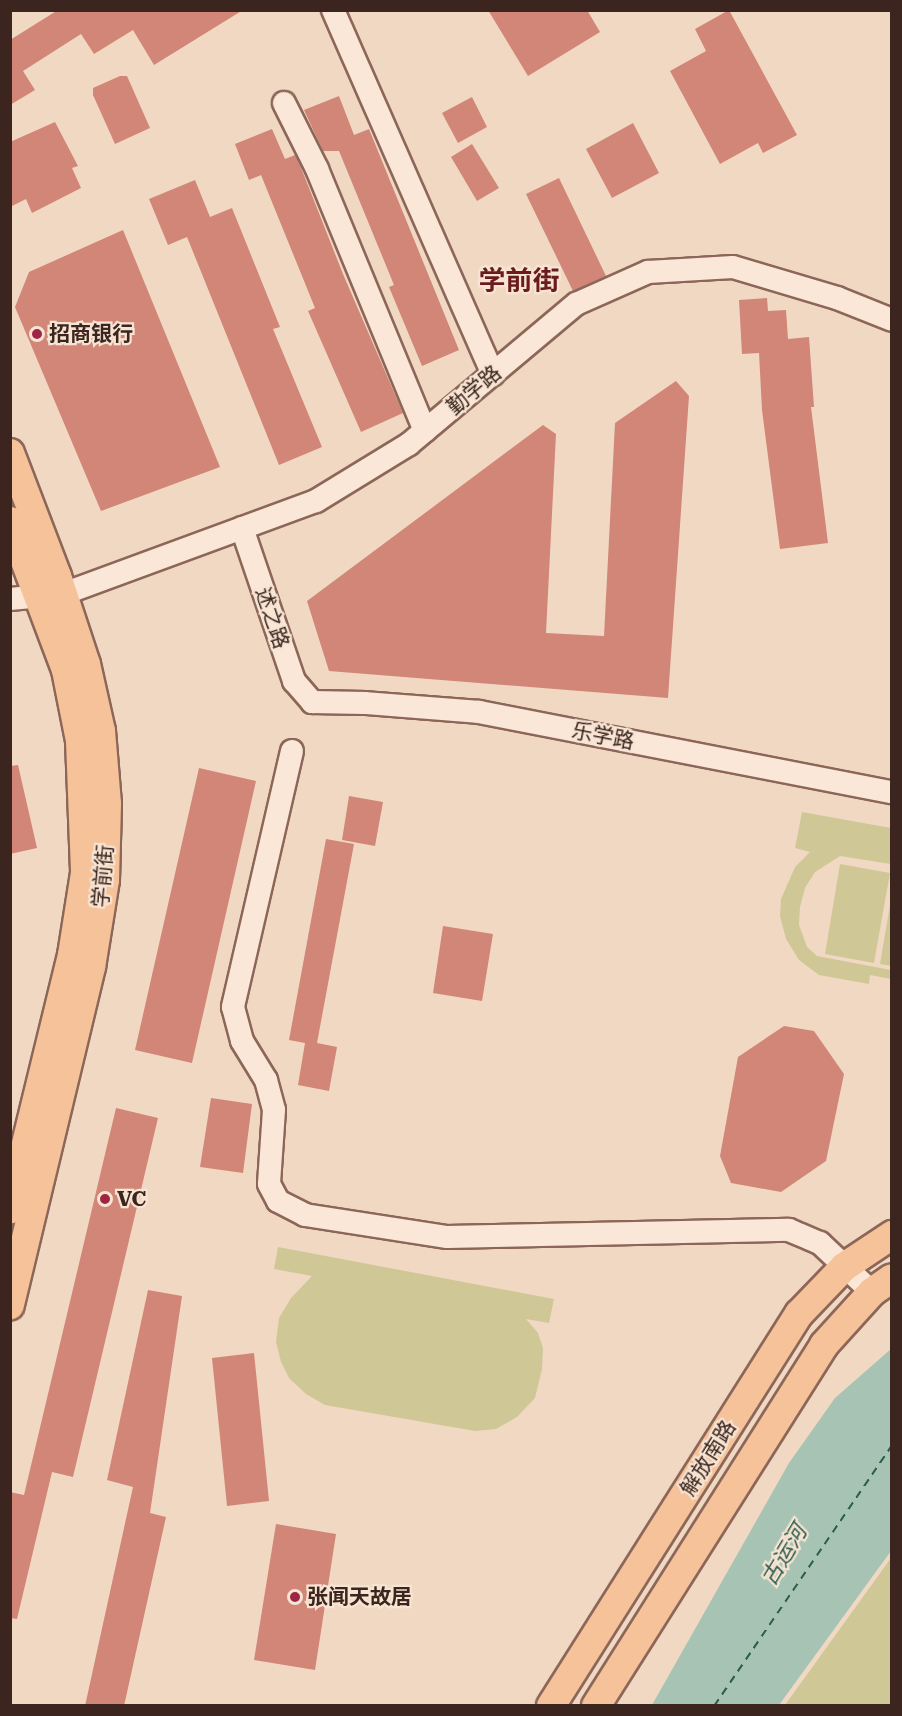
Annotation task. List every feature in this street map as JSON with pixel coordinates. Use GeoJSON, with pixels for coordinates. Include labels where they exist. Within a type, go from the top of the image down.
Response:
{"type":"FeatureCollection","features":[{"type":"Feature","properties":{"kind":"main road","name":"学前街"},"geometry":{"type":"LineString","coordinates":[[10,453],[52,596],[80,741],[85,873],[72,956],[14,1177],[10,1210]]}},
{"type":"Feature","properties":{"kind":"main road","name":"学前街"},"geometry":{"type":"LineString","coordinates":[[10,521],[52,596],[86,664],[101,731],[107,804],[105,880],[91,967],[10,1305]]}},
{"type":"Feature","properties":{"kind":"main road","name":"解放南路"},"geometry":{"type":"LineString","coordinates":[[551,1706],[799,1314],[844,1267],[891,1235]]}},
{"type":"Feature","properties":{"kind":"main road","name":"解放南路"},"geometry":{"type":"LineString","coordinates":[[596,1706],[824,1345],[882,1285]]}},
{"type":"Feature","properties":{"kind":"street"},"geometry":{"type":"LineString","coordinates":[[333,10],[493,374]]}},
{"type":"Feature","properties":{"kind":"street"},"geometry":{"type":"LineString","coordinates":[[284,103],[317,169],[425,431]]}},
{"type":"Feature","properties":{"kind":"street","name":"勤学路"},"geometry":{"type":"LineString","coordinates":[[10,600],[52,596],[316,501],[409,444],[576,304],[648,272],[733,267],[837,298],[891,320]]}},
{"type":"Feature","properties":{"kind":"street","name":"述之路"},"geometry":{"type":"LineString","coordinates":[[242,528],[294,681],[312,702]]}},
{"type":"Feature","properties":{"kind":"street","name":"乐学路"},"geometry":{"type":"LineString","coordinates":[[312,702],[365,703],[479,712],[891,792]]}},
{"type":"Feature","properties":{"kind":"street"},"geometry":{"type":"LineString","coordinates":[[292,751],[233,1007],[242,1041],[266,1080],[274,1110],[269,1184],[278,1202],[305,1215],[447,1237],[789,1230],[820,1243],[844,1267],[882,1285]]}},
{"type":"Feature","properties":{"kind":"shaded area"},"geometry":{"type":"Polygon","coordinates":[[[802,812],[891,828],[891,864],[840,856],[815,872],[805,888],[800,907],[799,925],[807,947],[817,956],[891,970],[891,979],[870,975],[869,984],[819,975],[799,960],[786,939],[780,916],[781,899],[795,867],[810,852],[795,848],[802,812]]]}},
{"type":"Feature","properties":{"kind":"shaded area"},"geometry":{"type":"Polygon","coordinates":[[[840,864],[890,873],[874,963],[825,954],[840,864]]]}},
{"type":"Feature","properties":{"kind":"shaded area"},"geometry":{"type":"Polygon","coordinates":[[[891,899],[892,966],[880,964],[891,899]]]}},
{"type":"Feature","properties":{"kind":"shaded area"},"geometry":{"type":"Polygon","coordinates":[[[278,1247],[554,1299],[549,1323],[526,1319],[538,1333],[543,1348],[542,1369],[535,1398],[517,1417],[496,1429],[475,1431],[325,1405],[306,1394],[289,1378],[281,1362],[276,1342],[279,1318],[291,1298],[312,1276],[274,1269],[278,1247]]]}},
{"type":"Feature","properties":{"kind":"shaded area"},"geometry":{"type":"Polygon","coordinates":[[[891,1558],[891,1705],[785,1705],[891,1558]]]}},
{"type":"Feature","properties":{"kind":"water","name":"古运河"},"geometry":{"type":"Polygon","coordinates":[[[891,1349],[891,1551],[779,1705],[652,1705],[789,1463],[835,1398],[891,1349]]]}},
{"type":"Feature","properties":{"kind":"building"},"geometry":{"type":"Polygon","coordinates":[[[58,10],[243,10],[154,65],[133,30],[94,54],[81,34],[23,71],[35,90],[10,105],[10,40],[58,10]]]}},
{"type":"Feature","properties":{"kind":"building"},"geometry":{"type":"Polygon","coordinates":[[[488,10],[587,10],[600,32],[528,76],[488,10]]]}},
{"type":"Feature","properties":{"kind":"building"},"geometry":{"type":"Polygon","coordinates":[[[729,10],[797,135],[763,153],[758,143],[720,164],[670,71],[706,51],[695,29],[729,10]]]}},
{"type":"Feature","properties":{"kind":"building"},"geometry":{"type":"Polygon","coordinates":[[[120,76],[127,76],[150,128],[115,144],[93,95],[93,88],[120,76]]]}},
{"type":"Feature","properties":{"kind":"building"},"geometry":{"type":"Polygon","coordinates":[[[339,96],[354,135],[369,129],[459,350],[422,366],[389,287],[394,285],[339,151],[323,151],[304,110],[339,96]]]}},
{"type":"Feature","properties":{"kind":"building"},"geometry":{"type":"Polygon","coordinates":[[[472,97],[487,127],[458,143],[442,113],[472,97]]]}},
{"type":"Feature","properties":{"kind":"building"},"geometry":{"type":"Polygon","coordinates":[[[55,122],[78,166],[72,168],[81,188],[32,213],[26,199],[10,207],[10,142],[55,122]]]}},
{"type":"Feature","properties":{"kind":"building"},"geometry":{"type":"Polygon","coordinates":[[[633,123],[659,173],[612,198],[586,149],[633,123]]]}},
{"type":"Feature","properties":{"kind":"building"},"geometry":{"type":"Polygon","coordinates":[[[272,129],[285,159],[295,155],[300,165],[343,274],[403,413],[361,432],[308,311],[315,308],[261,175],[249,180],[235,144],[272,129]]]}},
{"type":"Feature","properties":{"kind":"building"},"geometry":{"type":"Polygon","coordinates":[[[472,144],[499,188],[477,201],[451,157],[472,144]]]}},
{"type":"Feature","properties":{"kind":"building"},"geometry":{"type":"Polygon","coordinates":[[[559,178],[606,276],[573,291],[526,194],[559,178]]]}},
{"type":"Feature","properties":{"kind":"building"},"geometry":{"type":"Polygon","coordinates":[[[195,180],[210,217],[232,208],[280,327],[273,329],[322,447],[279,465],[187,237],[168,245],[149,199],[195,180]]]}},
{"type":"Feature","properties":{"kind":"building"},"geometry":{"type":"Polygon","coordinates":[[[123,230],[220,467],[101,511],[15,307],[29,272],[123,230]]]}},
{"type":"Feature","properties":{"kind":"building"},"geometry":{"type":"Polygon","coordinates":[[[767,298],[768,311],[786,310],[788,339],[809,337],[814,407],[811,407],[828,543],[780,549],[762,410],[759,353],[742,354],[739,300],[767,298]]]}},
{"type":"Feature","properties":{"kind":"building"},"geometry":{"type":"Polygon","coordinates":[[[676,381],[689,396],[668,698],[329,671],[307,601],[543,425],[556,434],[546,633],[604,636],[615,423],[676,381]]]}},
{"type":"Feature","properties":{"kind":"building"},"geometry":{"type":"Polygon","coordinates":[[[18,765],[37,848],[10,854],[10,766],[18,765]]]}},
{"type":"Feature","properties":{"kind":"building"},"geometry":{"type":"Polygon","coordinates":[[[199,768],[256,781],[192,1063],[135,1050],[199,768]]]}},
{"type":"Feature","properties":{"kind":"building"},"geometry":{"type":"Polygon","coordinates":[[[349,796],[383,802],[375,846],[342,840],[349,796]]]}},
{"type":"Feature","properties":{"kind":"building"},"geometry":{"type":"Polygon","coordinates":[[[326,839],[354,844],[317,1043],[337,1047],[329,1091],[298,1085],[305,1043],[289,1040],[326,839]]]}},
{"type":"Feature","properties":{"kind":"building"},"geometry":{"type":"Polygon","coordinates":[[[443,926],[493,934],[482,1001],[433,993],[443,926]]]}},
{"type":"Feature","properties":{"kind":"building"},"geometry":{"type":"Polygon","coordinates":[[[784,1026],[814,1031],[844,1074],[826,1161],[781,1192],[731,1183],[720,1156],[738,1057],[784,1026]]]}},
{"type":"Feature","properties":{"kind":"building"},"geometry":{"type":"Polygon","coordinates":[[[211,1098],[252,1104],[243,1173],[200,1167],[211,1098]]]}},
{"type":"Feature","properties":{"kind":"building"},"geometry":{"type":"Polygon","coordinates":[[[116,1108],[158,1118],[73,1477],[52,1472],[17,1619],[10,1618],[10,1492],[24,1495],[116,1108]]]}},
{"type":"Feature","properties":{"kind":"building"},"geometry":{"type":"Polygon","coordinates":[[[148,1290],[182,1296],[150,1513],[166,1517],[124,1706],[85,1706],[133,1487],[107,1480],[148,1290]]]}},
{"type":"Feature","properties":{"kind":"building"},"geometry":{"type":"Polygon","coordinates":[[[254,1353],[269,1501],[227,1506],[212,1358],[254,1353]]]}},
{"type":"Feature","properties":{"kind":"building","name":"张闻天故居"},"geometry":{"type":"Polygon","coordinates":[[[276,1524],[336,1534],[315,1670],[254,1660],[276,1524]]]}},
{"type":"Feature","properties":{"kind":"ferry route"},"geometry":{"type":"LineString","coordinates":[[714,1706],[892,1445]]}},
{"type":"Feature","properties":{"kind":"place","name":"招商银行"},"geometry":{"type":"Point","coordinates":[37,334]}},
{"type":"Feature","properties":{"kind":"place","name":"VC"},"geometry":{"type":"Point","coordinates":[105,1199]}},
{"type":"Feature","properties":{"kind":"place","name":"张闻天故居"},"geometry":{"type":"Point","coordinates":[295,1597]}},
{"type":"Feature","properties":{"kind":"district","name":"学前街"},"geometry":{"type":"Point","coordinates":[519,282]}}]}
